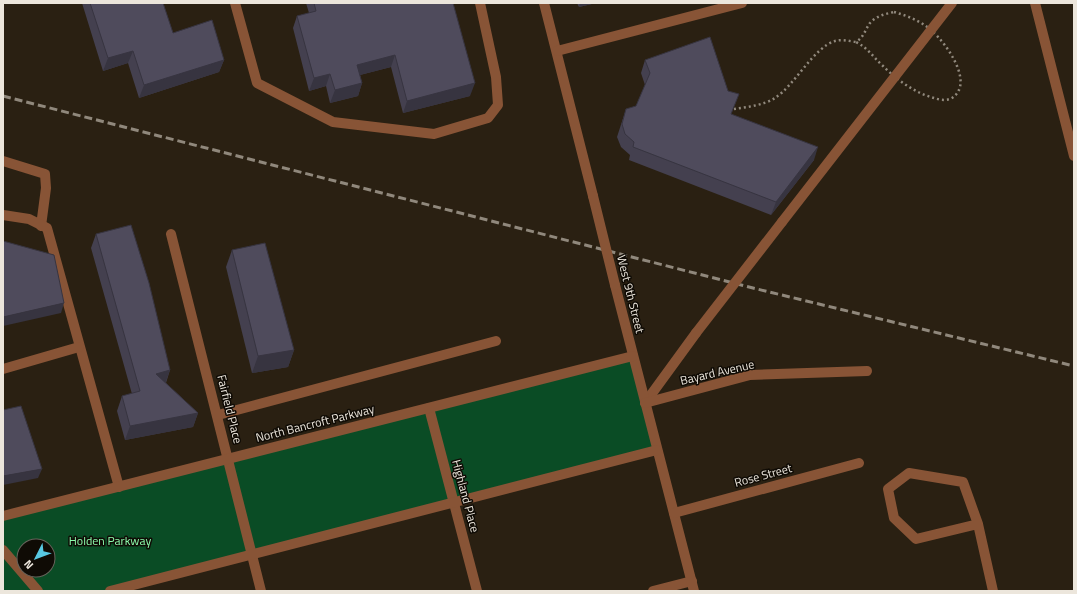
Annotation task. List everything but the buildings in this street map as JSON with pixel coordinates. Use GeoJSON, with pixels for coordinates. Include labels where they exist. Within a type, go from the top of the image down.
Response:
{"type":"FeatureCollection","features":[{"type":"Feature","properties":{"kind":"street"},"geometry":{"type":"LineString","coordinates":[[235,3],[257,83],[333,122],[434,134],[488,118],[498,105],[496,77],[480,3]]}},
{"type":"Feature","properties":{"kind":"street","name":"West 9th Street"},"geometry":{"type":"LineString","coordinates":[[544,3],[693,586]]}},
{"type":"Feature","properties":{"kind":"street"},"geometry":{"type":"LineString","coordinates":[[557,51],[742,3]]}},
{"type":"Feature","properties":{"kind":"street"},"geometry":{"type":"LineString","coordinates":[[645,403],[696,333],[952,3]]}},
{"type":"Feature","properties":{"kind":"street"},"geometry":{"type":"LineString","coordinates":[[1035,3],[1074,156]]}},
{"type":"Feature","properties":{"kind":"street"},"geometry":{"type":"LineString","coordinates":[[3,161],[44,174],[46,188],[41,226]]}},
{"type":"Feature","properties":{"kind":"street"},"geometry":{"type":"LineString","coordinates":[[3,214],[29,219],[47,228],[119,487]]}},
{"type":"Feature","properties":{"kind":"street","name":"Fairfield Place"},"geometry":{"type":"LineString","coordinates":[[171,234],[218,415],[261,591]]}},
{"type":"Feature","properties":{"kind":"street"},"geometry":{"type":"LineString","coordinates":[[218,415],[496,340]]}},
{"type":"Feature","properties":{"kind":"street"},"geometry":{"type":"LineString","coordinates":[[3,369],[79,347]]}},
{"type":"Feature","properties":{"kind":"street","name":"North Bancroft Parkway"},"geometry":{"type":"LineString","coordinates":[[3,516],[633,356]]}},
{"type":"Feature","properties":{"kind":"street","name":"Bayard Avenue"},"geometry":{"type":"LineString","coordinates":[[645,403],[750,375],[868,370]]}},
{"type":"Feature","properties":{"kind":"street","name":"Highland Place"},"geometry":{"type":"LineString","coordinates":[[429,408],[478,591]]}},
{"type":"Feature","properties":{"kind":"street"},"geometry":{"type":"LineString","coordinates":[[110,591],[658,450]]}},
{"type":"Feature","properties":{"kind":"street","name":"Rose Street"},"geometry":{"type":"LineString","coordinates":[[674,513],[859,463]]}},
{"type":"Feature","properties":{"kind":"street"},"geometry":{"type":"LineString","coordinates":[[978,524],[916,539],[894,518],[888,489],[909,473],[963,482],[978,524],[993,591]]}},
{"type":"Feature","properties":{"kind":"street"},"geometry":{"type":"LineString","coordinates":[[3,550],[38,591]]}},
{"type":"Feature","properties":{"kind":"street"},"geometry":{"type":"LineString","coordinates":[[653,591],[693,586]]}},
{"type":"Feature","properties":{"kind":"path"},"geometry":{"type":"LineString","coordinates":[[734,109],[764,103],[775,98],[788,87],[819,51],[834,41],[856,42]]}},
{"type":"Feature","properties":{"kind":"green space","name":"Holden Parkway"},"geometry":{"type":"Polygon","coordinates":[[[633,356],[657,450],[110,591],[3,591],[3,516],[633,356]]]}},
{"type":"Feature","properties":{"kind":"railway"},"geometry":{"type":"LineString","coordinates":[[3,96],[753,288],[1074,366]]}}]}
